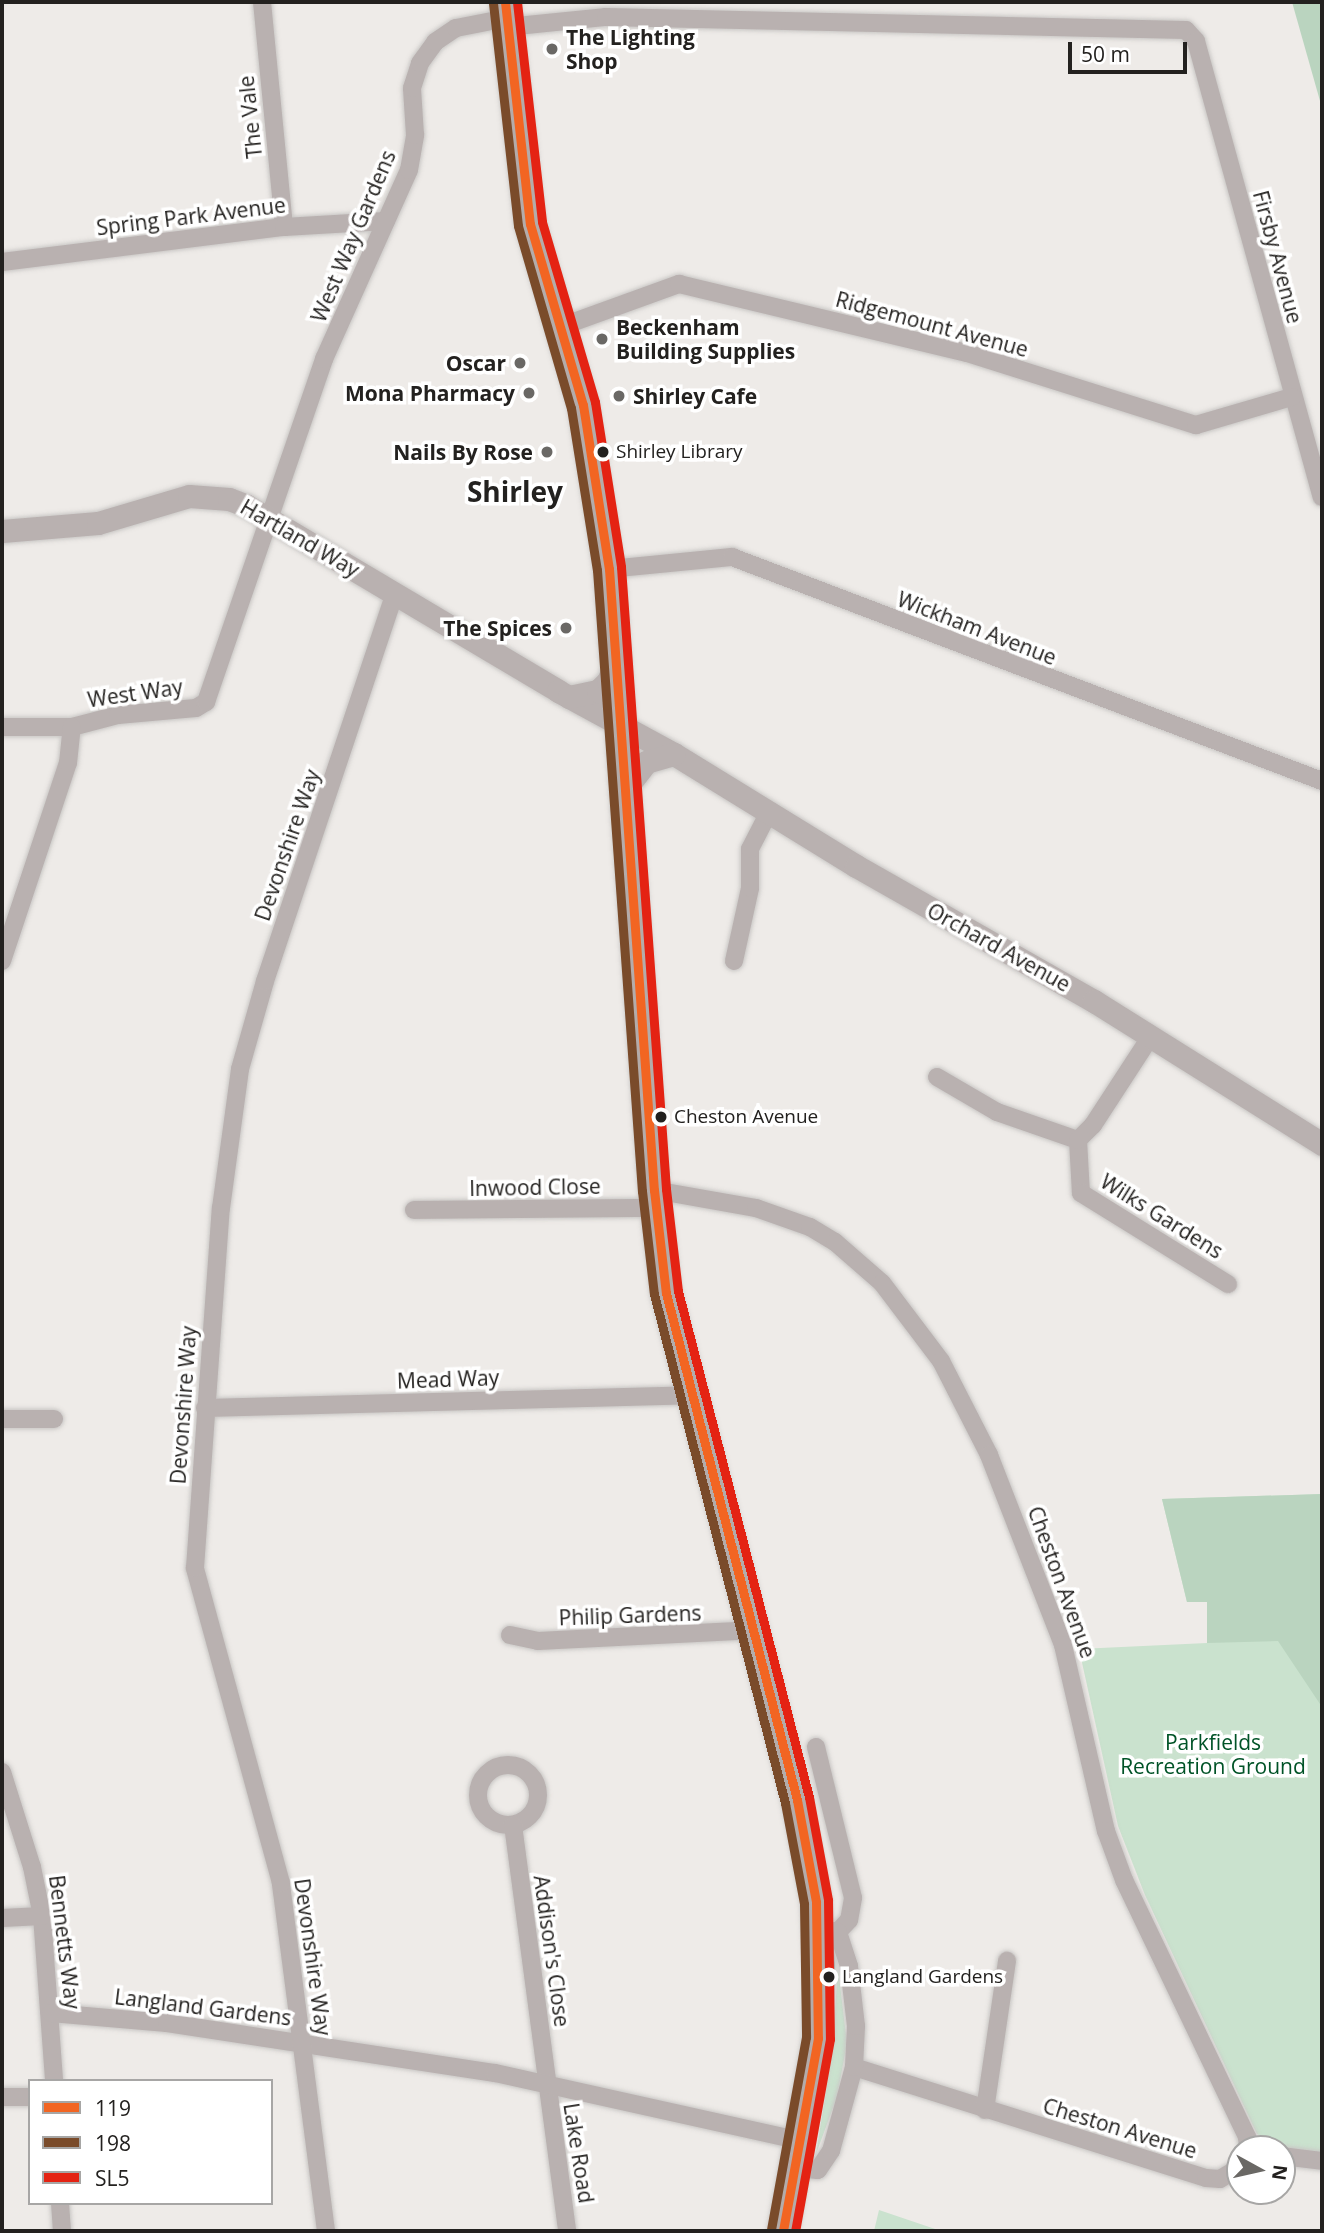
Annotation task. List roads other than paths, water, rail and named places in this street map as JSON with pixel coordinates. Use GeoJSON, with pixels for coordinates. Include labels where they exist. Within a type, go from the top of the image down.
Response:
{"type":"FeatureCollection","features":[{"type":"Feature","properties":{"kind":"highway"},"geometry":{"type":"LineString","coordinates":[[506,16],[530,224],[587,419],[609,569],[618,656],[655,1199],[666,1293],[803,1822],[828,1930],[818,2038],[799,2155],[783,2231]]}},
{"type":"Feature","properties":{"kind":"street","name":"The Vale"},"geometry":{"type":"LineString","coordinates":[[262,2],[284,227]]}},
{"type":"Feature","properties":{"kind":"street","name":"West Way Gardens"},"geometry":{"type":"LineString","coordinates":[[271,520],[324,359],[413,158],[412,88],[426,52],[456,28],[506,16],[1186,30]]}},
{"type":"Feature","properties":{"kind":"street","name":"Firsby Avenue"},"geometry":{"type":"LineString","coordinates":[[1186,30],[1196,41],[1322,497]]}},
{"type":"Feature","properties":{"kind":"street","name":"Spring Park Avenue"},"geometry":{"type":"LineString","coordinates":[[2,262],[284,227],[386,221]]}},
{"type":"Feature","properties":{"kind":"street","name":"Ridgemount Avenue"},"geometry":{"type":"LineString","coordinates":[[560,327],[679,284],[967,353],[1196,425],[1293,397]]}},
{"type":"Feature","properties":{"kind":"street","name":"Hartland Way"},"geometry":{"type":"LineString","coordinates":[[2,531],[98,523],[189,496],[229,499],[271,520],[622,727]]}},
{"type":"Feature","properties":{"kind":"street","name":"West Way"},"geometry":{"type":"LineString","coordinates":[[2,727],[72,727],[118,715],[195,708],[206,702],[271,520]]}},
{"type":"Feature","properties":{"kind":"street","name":"Wickham Avenue"},"geometry":{"type":"LineString","coordinates":[[609,569],[732,557],[1002,663],[1322,781]]}},
{"type":"Feature","properties":{"kind":"street","name":"Devonshire Way"},"geometry":{"type":"LineString","coordinates":[[326,2231],[281,1883],[195,1577],[205,1408],[226,1153],[240,1069],[265,981],[395,593]]}},
{"type":"Feature","properties":{"kind":"street"},"geometry":{"type":"LineString","coordinates":[[569,697],[598,691],[608,681],[618,656]]}},
{"type":"Feature","properties":{"kind":"street"},"geometry":{"type":"LineString","coordinates":[[2,961],[68,763],[72,727]]}},
{"type":"Feature","properties":{"kind":"street","name":"Orchard Avenue"},"geometry":{"type":"LineString","coordinates":[[622,727],[674,754],[1151,1037],[1322,1144]]}},
{"type":"Feature","properties":{"kind":"street"},"geometry":{"type":"LineString","coordinates":[[626,788],[646,762],[674,754]]}},
{"type":"Feature","properties":{"kind":"street"},"geometry":{"type":"LineString","coordinates":[[734,961],[750,888],[750,849],[769,812]]}},
{"type":"Feature","properties":{"kind":"street"},"geometry":{"type":"LineString","coordinates":[[937,1077],[997,1112],[1077,1140],[1093,1125],[1151,1037]]}},
{"type":"Feature","properties":{"kind":"street","name":"Wilks Gardens"},"geometry":{"type":"LineString","coordinates":[[1077,1140],[1081,1193],[1228,1284]]}},
{"type":"Feature","properties":{"kind":"street","name":"Inwood Close"},"geometry":{"type":"LineString","coordinates":[[414,1210],[655,1199]]}},
{"type":"Feature","properties":{"kind":"street","name":"Cheston Avenue"},"geometry":{"type":"LineString","coordinates":[[655,1199],[781,1215],[835,1242],[881,1283],[941,1361],[989,1455],[1063,1645],[1106,1831],[1124,1880],[1248,2135]]}},
{"type":"Feature","properties":{"kind":"street","name":"Mead Way"},"geometry":{"type":"LineString","coordinates":[[205,1408],[692,1395]]}},
{"type":"Feature","properties":{"kind":"street"},"geometry":{"type":"LineString","coordinates":[[2,1419],[54,1419]]}},
{"type":"Feature","properties":{"kind":"street","name":"Philip Gardens"},"geometry":{"type":"LineString","coordinates":[[510,1635],[538,1641],[752,1630]]}},
{"type":"Feature","properties":{"kind":"street"},"geometry":{"type":"LineString","coordinates":[[799,2155],[818,2170],[831,2151],[854,2067],[854,1997],[828,1930],[849,1920],[853,1898],[816,1747]]}},
{"type":"Feature","properties":{"kind":"street","name":"Bennetts Way"},"geometry":{"type":"LineString","coordinates":[[2,1772],[32,1867],[42,1916],[54,2079]]}},
{"type":"Feature","properties":{"kind":"street","name":"Addison's Close"},"geometry":{"type":"LineString","coordinates":[[513,1825],[546,2082]]}},
{"type":"Feature","properties":{"kind":"street"},"geometry":{"type":"LineString","coordinates":[[2,1918],[42,1916]]}},
{"type":"Feature","properties":{"kind":"street"},"geometry":{"type":"LineString","coordinates":[[985,2110],[1007,1961]]}},
{"type":"Feature","properties":{"kind":"street","name":"Langland Gardens"},"geometry":{"type":"LineString","coordinates":[[51,2013],[167,2023],[546,2082],[799,2155]]}},
{"type":"Feature","properties":{"kind":"street","name":"Cheston Avenue"},"geometry":{"type":"LineString","coordinates":[[854,2067],[1206,2178],[1220,2179],[1226,2175]]}},
{"type":"Feature","properties":{"kind":"street","name":"Lake Road"},"geometry":{"type":"LineString","coordinates":[[546,2082],[567,2231]]}},
{"type":"Feature","properties":{"kind":"street"},"geometry":{"type":"LineString","coordinates":[[2,2097],[28,2097]]}},
{"type":"Feature","properties":{"kind":"street"},"geometry":{"type":"LineString","coordinates":[[1296,2158],[1322,2161]]}},
{"type":"Feature","properties":{"kind":"street"},"geometry":{"type":"LineString","coordinates":[[60,2205],[62,2231]]}},
{"type":"Feature","properties":{"kind":"place","name":"The Lighting Shop"},"geometry":{"type":"Point","coordinates":[552,49]}},
{"type":"Feature","properties":{"kind":"place","name":"Beckenham Building Supplies"},"geometry":{"type":"Point","coordinates":[602,339]}},
{"type":"Feature","properties":{"kind":"place","name":"Oscar"},"geometry":{"type":"Point","coordinates":[520,363]}},
{"type":"Feature","properties":{"kind":"place","name":"Mona Pharmacy"},"geometry":{"type":"Point","coordinates":[529,393]}},
{"type":"Feature","properties":{"kind":"place","name":"Shirley Cafe"},"geometry":{"type":"Point","coordinates":[619,396]}},
{"type":"Feature","properties":{"kind":"place","name":"Nails By Rose"},"geometry":{"type":"Point","coordinates":[547,452]}},
{"type":"Feature","properties":{"kind":"place","name":"Shirley Library"},"geometry":{"type":"Point","coordinates":[603,452]}},
{"type":"Feature","properties":{"kind":"place","name":"The Spices"},"geometry":{"type":"Point","coordinates":[566,628]}},
{"type":"Feature","properties":{"kind":"place","name":"Cheston Avenue"},"geometry":{"type":"Point","coordinates":[661,1117]}},
{"type":"Feature","properties":{"kind":"place","name":"Langland Gardens"},"geometry":{"type":"Point","coordinates":[829,1977]}},
{"type":"Feature","properties":{"kind":"district","name":"Shirley"},"geometry":{"type":"Point","coordinates":[515,491]}},
{"type":"Feature","properties":{"kind":"park label","name":"Parkfields Recreation Ground"},"geometry":{"type":"Point","coordinates":[1213,1754]}}]}
